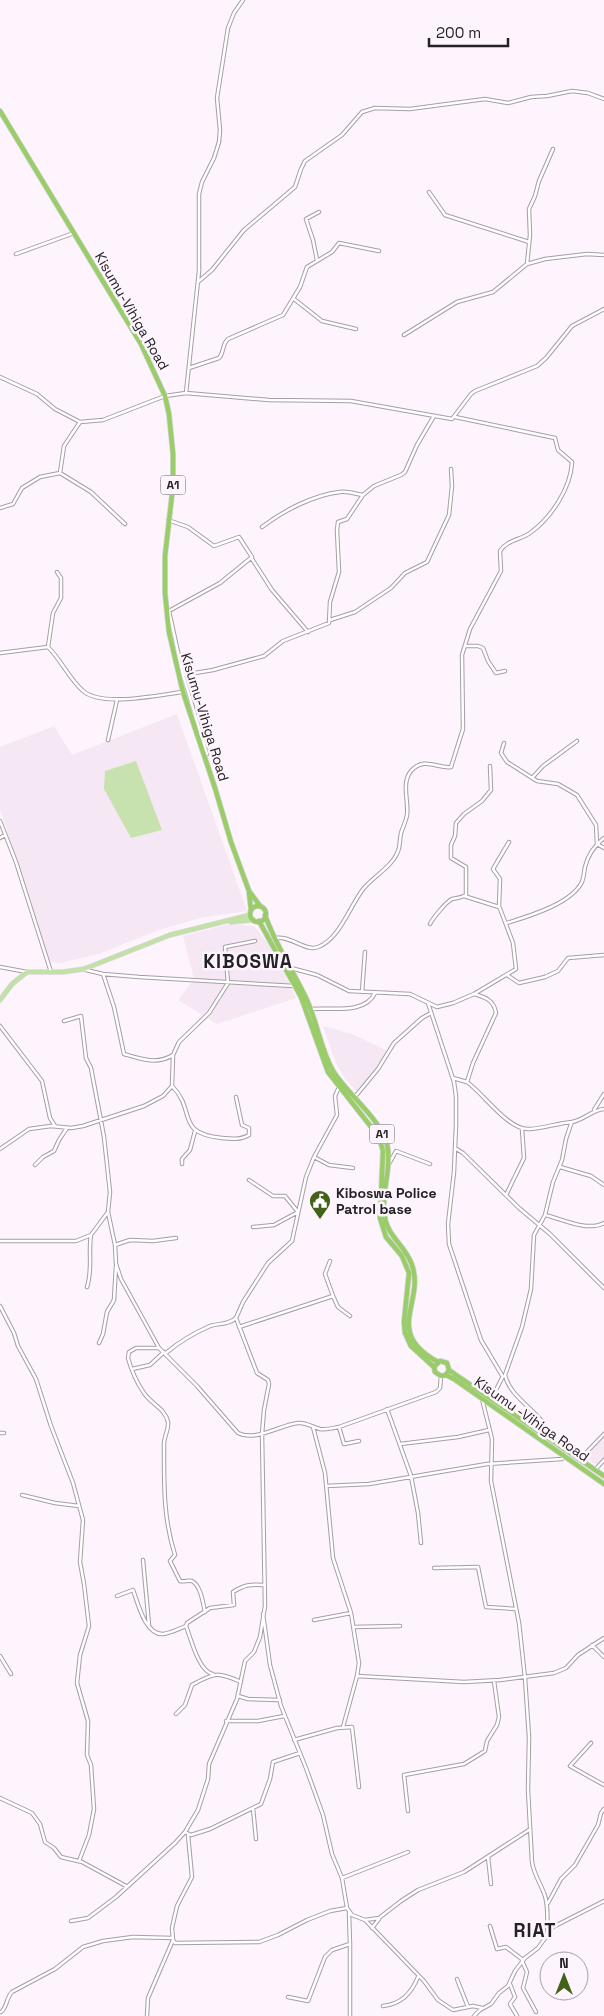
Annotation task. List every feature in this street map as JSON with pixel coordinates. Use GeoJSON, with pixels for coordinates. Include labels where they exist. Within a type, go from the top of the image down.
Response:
{"type":"FeatureCollection","features":[{"type":"Feature","properties":{"kind":"highway","name":"Kisumu-Vihiga Road"},"geometry":{"type":"LineString","coordinates":[[0,111],[147,355],[165,396],[170,419],[173,454],[173,486],[165,556],[169,632],[183,692],[231,842],[249,890]]}},
{"type":"Feature","properties":{"kind":"highway","name":"A1"},"geometry":{"type":"LineString","coordinates":[[249,890],[264,910],[275,938],[311,1009],[329,1063],[382,1132],[388,1150],[385,1218],[392,1236],[410,1259],[414,1274],[409,1330],[421,1351],[438,1362],[447,1363],[449,1370]]}},
{"type":"Feature","properties":{"kind":"highway","name":"A1"},"geometry":{"type":"LineString","coordinates":[[249,890],[250,912],[296,986],[325,1065],[339,1087],[371,1125],[381,1143],[383,1158],[380,1218],[386,1237],[402,1256],[409,1273],[404,1322],[405,1333],[412,1346],[422,1358],[434,1367],[435,1372],[443,1376]]}},
{"type":"Feature","properties":{"kind":"highway"},"geometry":{"type":"LineString","coordinates":[[250,912],[255,907],[260,906]]}},
{"type":"Feature","properties":{"kind":"highway"},"geometry":{"type":"LineString","coordinates":[[256,921],[263,919],[265,915]]}},
{"type":"Feature","properties":{"kind":"highway"},"geometry":{"type":"LineString","coordinates":[[434,1367],[438,1362]]}},
{"type":"Feature","properties":{"kind":"highway"},"geometry":{"type":"LineString","coordinates":[[443,1376],[449,1370]]}},
{"type":"Feature","properties":{"kind":"highway","name":"Kisumu -Vihiga Road"},"geometry":{"type":"LineString","coordinates":[[449,1370],[604,1476]]}},
{"type":"Feature","properties":{"kind":"highway","name":"Kisumu -Vihiga Road"},"geometry":{"type":"LineString","coordinates":[[443,1376],[482,1398],[604,1484]]}},
{"type":"Feature","properties":{"kind":"main road"},"geometry":{"type":"LineString","coordinates":[[229,922],[250,912]]}},
{"type":"Feature","properties":{"kind":"main road"},"geometry":{"type":"LineString","coordinates":[[0,1000],[12,984],[27,972],[84,969],[170,935],[229,922],[256,921]]}},
{"type":"Feature","properties":{"kind":"street"},"geometry":{"type":"LineString","coordinates":[[186,393],[198,282],[199,194],[202,182],[214,158],[218,142],[220,130],[217,98],[228,28],[234,13],[243,0]]}},
{"type":"Feature","properties":{"kind":"street"},"geometry":{"type":"LineString","coordinates":[[198,282],[212,270],[244,230],[295,188],[305,161],[336,140],[359,114],[366,110],[376,108],[410,109],[485,99],[508,103],[531,97],[572,92],[588,93],[604,99]]}},
{"type":"Feature","properties":{"kind":"street"},"geometry":{"type":"LineString","coordinates":[[527,264],[529,209],[553,149]]}},
{"type":"Feature","properties":{"kind":"street"},"geometry":{"type":"LineString","coordinates":[[429,192],[445,215],[529,242]]}},
{"type":"Feature","properties":{"kind":"street"},"geometry":{"type":"LineString","coordinates":[[317,260],[306,220],[319,212]]}},
{"type":"Feature","properties":{"kind":"street"},"geometry":{"type":"LineString","coordinates":[[16,254],[74,233]]}},
{"type":"Feature","properties":{"kind":"street"},"geometry":{"type":"LineString","coordinates":[[189,368],[219,358],[224,343],[228,338],[282,315],[294,299],[307,267],[332,252],[339,243],[379,250]]}},
{"type":"Feature","properties":{"kind":"street"},"geometry":{"type":"LineString","coordinates":[[404,335],[462,299],[479,297],[494,292],[527,264],[546,259],[587,254],[604,255]]}},
{"type":"Feature","properties":{"kind":"street"},"geometry":{"type":"LineString","coordinates":[[294,299],[322,321],[356,329]]}},
{"type":"Feature","properties":{"kind":"street"},"geometry":{"type":"LineString","coordinates":[[455,417],[470,394],[540,363],[572,326],[604,309]]}},
{"type":"Feature","properties":{"kind":"street"},"geometry":{"type":"LineString","coordinates":[[0,377],[37,394],[55,409],[80,422],[103,420],[165,396],[186,393],[269,400],[340,400],[448,419],[455,417],[554,437],[558,450],[572,463],[562,496],[542,523],[530,533],[509,542],[500,551],[501,571],[470,629],[465,646],[462,662],[463,729],[450,767],[428,763],[416,767],[410,772],[406,788],[407,815],[398,853],[364,888],[335,933],[320,946],[315,948],[307,947],[280,937],[275,938]]}},
{"type":"Feature","properties":{"kind":"street"},"geometry":{"type":"LineString","coordinates":[[330,620],[330,605],[339,572],[337,526],[340,520],[348,518],[363,495],[376,485],[405,472],[417,445],[434,416]]}},
{"type":"Feature","properties":{"kind":"street"},"geometry":{"type":"LineString","coordinates":[[60,473],[64,446],[80,422]]}},
{"type":"Feature","properties":{"kind":"street"},"geometry":{"type":"LineString","coordinates":[[184,674],[213,670],[264,656],[284,641],[326,625],[330,620],[355,612],[391,588],[405,574],[427,562],[449,515],[452,486],[451,469]]}},
{"type":"Feature","properties":{"kind":"street"},"geometry":{"type":"LineString","coordinates":[[0,508],[12,504],[19,490],[40,477],[60,473],[91,492],[125,524]]}},
{"type":"Feature","properties":{"kind":"street"},"geometry":{"type":"LineString","coordinates":[[262,528],[296,507],[320,498],[340,492],[363,495]]}},
{"type":"Feature","properties":{"kind":"street"},"geometry":{"type":"LineString","coordinates":[[168,520],[188,527],[214,546],[239,537],[272,590],[308,632]]}},
{"type":"Feature","properties":{"kind":"street"},"geometry":{"type":"LineString","coordinates":[[207,754],[168,611],[220,584],[252,559]]}},
{"type":"Feature","properties":{"kind":"street"},"geometry":{"type":"LineString","coordinates":[[57,572],[60,578],[61,598],[53,613],[48,647],[84,692],[117,700],[183,692]]}},
{"type":"Feature","properties":{"kind":"street"},"geometry":{"type":"LineString","coordinates":[[465,646],[483,648],[488,661],[496,673],[505,671]]}},
{"type":"Feature","properties":{"kind":"street"},"geometry":{"type":"LineString","coordinates":[[0,653],[48,647]]}},
{"type":"Feature","properties":{"kind":"street"},"geometry":{"type":"LineString","coordinates":[[108,740],[117,700]]}},
{"type":"Feature","properties":{"kind":"street"},"geometry":{"type":"LineString","coordinates":[[532,778],[544,766],[577,741]]}},
{"type":"Feature","properties":{"kind":"street"},"geometry":{"type":"LineString","coordinates":[[504,743],[500,751],[504,759],[540,782],[558,784],[577,795],[596,825],[597,844]]}},
{"type":"Feature","properties":{"kind":"street"},"geometry":{"type":"LineString","coordinates":[[466,896],[466,867],[451,858],[452,844],[456,823],[491,790],[490,766]]}},
{"type":"Feature","properties":{"kind":"street"},"geometry":{"type":"LineString","coordinates":[[0,821],[16,862],[51,972]]}},
{"type":"Feature","properties":{"kind":"street"},"geometry":{"type":"LineString","coordinates":[[0,838],[5,835]]}},
{"type":"Feature","properties":{"kind":"street"},"geometry":{"type":"LineString","coordinates":[[506,923],[552,906],[575,890],[583,878],[592,848],[604,838]]}},
{"type":"Feature","properties":{"kind":"street"},"geometry":{"type":"LineString","coordinates":[[291,968],[317,975],[344,989],[375,993],[410,994],[435,1006],[443,1006],[474,994],[507,975],[516,969],[517,965],[513,944],[499,907],[500,879],[493,870],[509,842]]}},
{"type":"Feature","properties":{"kind":"street"},"geometry":{"type":"LineString","coordinates":[[597,844],[604,848]]}},
{"type":"Feature","properties":{"kind":"street"},"geometry":{"type":"LineString","coordinates":[[430,924],[434,917],[451,900],[466,896],[499,907]]}},
{"type":"Feature","properties":{"kind":"street"},"geometry":{"type":"LineString","coordinates":[[236,1097],[242,1125],[249,1128],[249,1135],[228,1139],[212,1137],[195,1131],[188,1120],[182,1099],[172,1086],[173,1055],[179,1042],[214,1006],[228,983],[225,947],[255,940]]}},
{"type":"Feature","properties":{"kind":"street"},"geometry":{"type":"LineString","coordinates":[[362,992],[366,952]]}},
{"type":"Feature","properties":{"kind":"street"},"geometry":{"type":"LineString","coordinates":[[507,975],[519,983],[545,977],[558,971],[568,958],[604,955]]}},
{"type":"Feature","properties":{"kind":"street"},"geometry":{"type":"LineString","coordinates":[[0,967],[27,972]]}},
{"type":"Feature","properties":{"kind":"street"},"geometry":{"type":"LineString","coordinates":[[84,969],[104,974],[296,986]]}},
{"type":"Feature","properties":{"kind":"street"},"geometry":{"type":"LineString","coordinates":[[104,974],[124,1054],[142,1060],[163,1060],[173,1055]]}},
{"type":"Feature","properties":{"kind":"street"},"geometry":{"type":"LineString","coordinates":[[311,1009],[351,1009],[374,996],[375,993]]}},
{"type":"Feature","properties":{"kind":"street"},"geometry":{"type":"LineString","coordinates":[[467,1082],[473,1063],[496,1013],[495,1006],[488,998],[474,994]]}},
{"type":"Feature","properties":{"kind":"street"},"geometry":{"type":"LineString","coordinates":[[428,1003],[456,1096],[453,1186],[448,1224],[449,1244],[481,1340],[506,1381],[544,1424],[539,1432]]}},
{"type":"Feature","properties":{"kind":"street"},"geometry":{"type":"LineString","coordinates":[[354,1098],[378,1069],[394,1043],[422,1018],[431,1013]]}},
{"type":"Feature","properties":{"kind":"street"},"geometry":{"type":"LineString","coordinates":[[64,1021],[81,1016],[86,1058],[91,1068],[102,1120],[110,1192],[108,1212],[115,1245],[116,1264],[121,1279],[160,1348],[197,1386],[238,1433],[242,1435],[262,1434],[298,1423],[304,1423],[323,1430],[339,1427],[436,1392],[440,1388],[443,1376]]}},
{"type":"Feature","properties":{"kind":"street"},"geometry":{"type":"LineString","coordinates":[[0,1026],[42,1081],[50,1118],[55,1126]]}},
{"type":"Feature","properties":{"kind":"street"},"geometry":{"type":"LineString","coordinates":[[452,1078],[467,1082],[478,1090],[511,1123],[522,1129],[532,1129],[581,1120],[594,1111],[604,1109]]}},
{"type":"Feature","properties":{"kind":"street"},"geometry":{"type":"LineString","coordinates":[[0,1149],[29,1129],[55,1126],[67,1128],[83,1126],[144,1106],[163,1096],[172,1086]]}},
{"type":"Feature","properties":{"kind":"street"},"geometry":{"type":"LineString","coordinates":[[132,1370],[150,1365],[181,1341],[214,1325],[231,1322],[236,1318],[247,1296],[268,1264],[292,1241],[303,1187],[314,1157],[336,1117],[336,1092],[339,1087]]}},
{"type":"Feature","properties":{"kind":"street"},"geometry":{"type":"LineString","coordinates":[[594,1111],[604,1094]]}},
{"type":"Feature","properties":{"kind":"street"},"geometry":{"type":"LineString","coordinates":[[491,1400],[504,1376],[522,1327],[531,1289],[535,1233],[541,1226],[545,1215],[553,1182],[560,1167],[572,1122]]}},
{"type":"Feature","properties":{"kind":"street"},"geometry":{"type":"LineString","coordinates":[[35,1165],[43,1157],[54,1151],[67,1128]]}},
{"type":"Feature","properties":{"kind":"street"},"geometry":{"type":"LineString","coordinates":[[506,1195],[524,1158],[522,1129]]}},
{"type":"Feature","properties":{"kind":"street"},"geometry":{"type":"LineString","coordinates":[[182,1164],[182,1159],[190,1150],[195,1131]]}},
{"type":"Feature","properties":{"kind":"street"},"geometry":{"type":"LineString","coordinates":[[455,1148],[463,1153],[541,1226],[604,1288]]}},
{"type":"Feature","properties":{"kind":"street"},"geometry":{"type":"LineString","coordinates":[[388,1165],[396,1151],[430,1164]]}},
{"type":"Feature","properties":{"kind":"street"},"geometry":{"type":"LineString","coordinates":[[314,1157],[329,1165],[353,1168]]}},
{"type":"Feature","properties":{"kind":"street"},"geometry":{"type":"LineString","coordinates":[[560,1167],[591,1176],[604,1185]]}},
{"type":"Feature","properties":{"kind":"street"},"geometry":{"type":"LineString","coordinates":[[249,1180],[273,1196],[285,1196],[298,1212]]}},
{"type":"Feature","properties":{"kind":"street"},"geometry":{"type":"LineString","coordinates":[[87,1287],[92,1271],[89,1246],[91,1235],[108,1212]]}},
{"type":"Feature","properties":{"kind":"street"},"geometry":{"type":"LineString","coordinates":[[253,1227],[274,1225],[298,1212]]}},
{"type":"Feature","properties":{"kind":"street"},"geometry":{"type":"LineString","coordinates":[[545,1215],[581,1225],[603,1225]]}},
{"type":"Feature","properties":{"kind":"street"},"geometry":{"type":"LineString","coordinates":[[0,1241],[73,1241],[91,1235]]}},
{"type":"Feature","properties":{"kind":"street"},"geometry":{"type":"LineString","coordinates":[[115,1245],[130,1240],[153,1241],[176,1238]]}},
{"type":"Feature","properties":{"kind":"street"},"geometry":{"type":"LineString","coordinates":[[330,1261],[325,1274],[338,1307],[350,1316]]}},
{"type":"Feature","properties":{"kind":"street"},"geometry":{"type":"LineString","coordinates":[[99,1343],[108,1312],[114,1300],[116,1287],[114,1272],[116,1264]]}},
{"type":"Feature","properties":{"kind":"street"},"geometry":{"type":"LineString","coordinates":[[239,1327],[333,1296]]}},
{"type":"Feature","properties":{"kind":"street"},"geometry":{"type":"LineString","coordinates":[[0,1306],[14,1333],[18,1346],[36,1378],[51,1426],[73,1483],[83,1520],[80,1562],[89,1626],[80,1655],[77,1683],[88,1721],[87,1755],[91,1765],[94,1809],[89,1835],[78,1861]]}},
{"type":"Feature","properties":{"kind":"street"},"geometry":{"type":"LineString","coordinates":[[236,1318],[257,1374],[269,1382],[262,1434],[264,1498],[263,1613],[270,1665],[284,1716],[300,1753],[322,1815],[332,1854],[342,1878],[349,1913],[350,2016]]}},
{"type":"Feature","properties":{"kind":"street"},"geometry":{"type":"LineString","coordinates":[[160,1348],[136,1348],[131,1350],[128,1358],[143,1392],[165,1412],[167,1418],[168,1428],[164,1442],[166,1468],[164,1485],[167,1530],[175,1555],[170,1561],[180,1581],[190,1580],[194,1583],[200,1592],[205,1612]]}},
{"type":"Feature","properties":{"kind":"street"},"geometry":{"type":"LineString","coordinates":[[482,1398],[492,1439],[493,1494],[516,1609],[525,1678],[529,1737],[529,1830],[534,1873],[547,1904],[547,1937]]}},
{"type":"Feature","properties":{"kind":"street"},"geometry":{"type":"LineString","coordinates":[[387,1409],[411,1476],[421,1543]]}},
{"type":"Feature","properties":{"kind":"street"},"geometry":{"type":"LineString","coordinates":[[313,1426],[323,1461],[333,1558],[351,1613],[359,1663],[358,1676],[343,1727]]}},
{"type":"Feature","properties":{"kind":"street"},"geometry":{"type":"LineString","coordinates":[[339,1427],[344,1444],[358,1441]]}},
{"type":"Feature","properties":{"kind":"street"},"geometry":{"type":"LineString","coordinates":[[400,1444],[449,1438],[489,1430]]}},
{"type":"Feature","properties":{"kind":"street"},"geometry":{"type":"LineString","coordinates":[[580,1460],[604,1434]]}},
{"type":"Feature","properties":{"kind":"street"},"geometry":{"type":"LineString","coordinates":[[326,1486],[369,1484],[491,1464],[562,1459],[565,1456]]}},
{"type":"Feature","properties":{"kind":"street"},"geometry":{"type":"LineString","coordinates":[[595,1470],[604,1460]]}},
{"type":"Feature","properties":{"kind":"street"},"geometry":{"type":"LineString","coordinates":[[22,1495],[78,1506]]}},
{"type":"Feature","properties":{"kind":"street"},"geometry":{"type":"LineString","coordinates":[[143,1560],[149,1626]]}},
{"type":"Feature","properties":{"kind":"street"},"geometry":{"type":"LineString","coordinates":[[434,1568],[478,1567],[486,1607],[516,1609]]}},
{"type":"Feature","properties":{"kind":"street"},"geometry":{"type":"LineString","coordinates":[[117,1596],[133,1590],[141,1615],[149,1626],[163,1634],[186,1626],[188,1622],[211,1608],[234,1605],[233,1592],[244,1586],[249,1584],[263,1585]]}},
{"type":"Feature","properties":{"kind":"street"},"geometry":{"type":"LineString","coordinates":[[71,1921],[88,1918],[116,1897],[184,1832],[198,1810],[208,1779],[208,1767],[238,1696],[245,1661],[254,1652],[258,1643],[263,1613]]}},
{"type":"Feature","properties":{"kind":"street"},"geometry":{"type":"LineString","coordinates":[[314,1620],[351,1613]]}},
{"type":"Feature","properties":{"kind":"street"},"geometry":{"type":"LineString","coordinates":[[186,1626],[206,1672],[241,1682]]}},
{"type":"Feature","properties":{"kind":"street"},"geometry":{"type":"LineString","coordinates":[[354,1627],[400,1626]]}},
{"type":"Feature","properties":{"kind":"street"},"geometry":{"type":"LineString","coordinates":[[358,1676],[434,1681],[525,1678],[562,1671],[592,1645],[604,1638]]}},
{"type":"Feature","properties":{"kind":"street"},"geometry":{"type":"LineString","coordinates":[[592,1645],[604,1657]]}},
{"type":"Feature","properties":{"kind":"street"},"geometry":{"type":"LineString","coordinates":[[0,1656],[11,1674]]}},
{"type":"Feature","properties":{"kind":"street"},"geometry":{"type":"LineString","coordinates":[[176,1714],[185,1705],[192,1685],[213,1674]]}},
{"type":"Feature","properties":{"kind":"street"},"geometry":{"type":"LineString","coordinates":[[408,1811],[405,1774],[464,1764],[486,1751],[487,1741],[497,1725],[499,1717],[494,1680]]}},
{"type":"Feature","properties":{"kind":"street"},"geometry":{"type":"LineString","coordinates":[[238,1696],[248,1699],[280,1700]]}},
{"type":"Feature","properties":{"kind":"street"},"geometry":{"type":"LineString","coordinates":[[226,1721],[258,1721],[284,1716]]}},
{"type":"Feature","properties":{"kind":"street"},"geometry":{"type":"LineString","coordinates":[[294,1740],[351,1726],[359,1788]]}},
{"type":"Feature","properties":{"kind":"street"},"geometry":{"type":"LineString","coordinates":[[590,1743],[570,1766],[604,1785]]}},
{"type":"Feature","properties":{"kind":"street"},"geometry":{"type":"LineString","coordinates":[[188,1835],[210,1829],[254,1808],[262,1802],[273,1762],[300,1753]]}},
{"type":"Feature","properties":{"kind":"street"},"geometry":{"type":"LineString","coordinates":[[0,1798],[32,1813],[40,1824],[45,1842],[54,1848],[61,1857],[78,1861],[126,1886]]}},
{"type":"Feature","properties":{"kind":"street"},"geometry":{"type":"LineString","coordinates":[[254,1808],[256,1839]]}},
{"type":"Feature","properties":{"kind":"street"},"geometry":{"type":"LineString","coordinates":[[547,1904],[554,1895],[561,1879],[575,1865],[598,1825],[604,1809]]}},
{"type":"Feature","properties":{"kind":"street"},"geometry":{"type":"LineString","coordinates":[[372,1928],[380,1918],[418,1890],[456,1876],[529,1830]]}},
{"type":"Feature","properties":{"kind":"street"},"geometry":{"type":"LineString","coordinates":[[147,2016],[148,1998],[173,1939],[172,1928],[177,1906],[192,1877],[188,1835],[184,1832]]}},
{"type":"Feature","properties":{"kind":"street"},"geometry":{"type":"LineString","coordinates":[[342,1878],[408,1852]]}},
{"type":"Feature","properties":{"kind":"street"},"geometry":{"type":"LineString","coordinates":[[488,1857],[492,1884]]}},
{"type":"Feature","properties":{"kind":"street"},"geometry":{"type":"LineString","coordinates":[[349,1913],[364,1920],[424,1981],[438,2000],[457,2010],[468,2007],[482,2008],[488,2006],[510,1984],[513,1973],[538,1948],[553,1927],[604,1901]]}},
{"type":"Feature","properties":{"kind":"street"},"geometry":{"type":"LineString","coordinates":[[1,2013],[12,1992],[56,1969],[83,1947],[103,1941],[133,1937],[173,1939],[180,1943],[259,1942],[278,1935],[307,1920],[347,1908]]}},
{"type":"Feature","properties":{"kind":"street"},"geometry":{"type":"LineString","coordinates":[[364,1920],[380,1918]]}},
{"type":"Feature","properties":{"kind":"street"},"geometry":{"type":"LineString","coordinates":[[490,1926],[496,1949],[506,1947],[523,1961],[527,1972],[523,1988],[536,2012]]}},
{"type":"Feature","properties":{"kind":"street"},"geometry":{"type":"LineString","coordinates":[[288,1997],[308,2001],[325,1957],[332,1950],[349,1945]]}},
{"type":"Feature","properties":{"kind":"street"},"geometry":{"type":"LineString","coordinates":[[383,2006],[395,2004],[405,1996],[413,1989],[418,1977]]}},
{"type":"Feature","properties":{"kind":"street"},"geometry":{"type":"LineString","coordinates":[[457,1979],[468,2007]]}},
{"type":"Feature","properties":{"kind":"street"},"geometry":{"type":"LineString","coordinates":[[510,1984],[515,1997],[510,2004],[516,2016]]}},
{"type":"Feature","properties":{"kind":"street"},"geometry":{"type":"LineString","coordinates":[[474,2016],[482,2008]]}},
{"type":"Feature","properties":{"kind":"shaded area"},"geometry":{"type":"Polygon","coordinates":[[[177,714],[247,911],[200,918],[159,930],[99,954],[60,963],[50,962],[0,809],[0,747],[54,726],[72,755],[177,714]]]}},
{"type":"Feature","properties":{"kind":"shaded area","name":"KIBOSWA"},"geometry":{"type":"Polygon","coordinates":[[[229,924],[254,926],[274,951],[296,998],[217,1024],[178,1000],[194,979],[183,936],[229,924]]]}},
{"type":"Feature","properties":{"kind":"shaded area"},"geometry":{"type":"Polygon","coordinates":[[[323,1026],[352,1034],[386,1050],[379,1068],[358,1093],[346,1080],[336,1063],[323,1026]]]}},
{"type":"Feature","properties":{"kind":"shaded area"},"geometry":{"type":"Polygon","coordinates":[[[604,1436],[604,1457],[597,1466],[584,1456],[604,1436]]]}},
{"type":"Feature","properties":{"kind":"green space"},"geometry":{"type":"Polygon","coordinates":[[[136,761],[162,830],[131,838],[104,789],[105,771],[136,761]]]}},
{"type":"Feature","properties":{"kind":"place","name":"Kiboswa Police Patrol base"},"geometry":{"type":"Point","coordinates":[320,1220]}},
{"type":"Feature","properties":{"kind":"district","name":"KIBOSWA"},"geometry":{"type":"Point","coordinates":[248,961]}},
{"type":"Feature","properties":{"kind":"district","name":"RIAT"},"geometry":{"type":"Point","coordinates":[535,1930]}}]}
